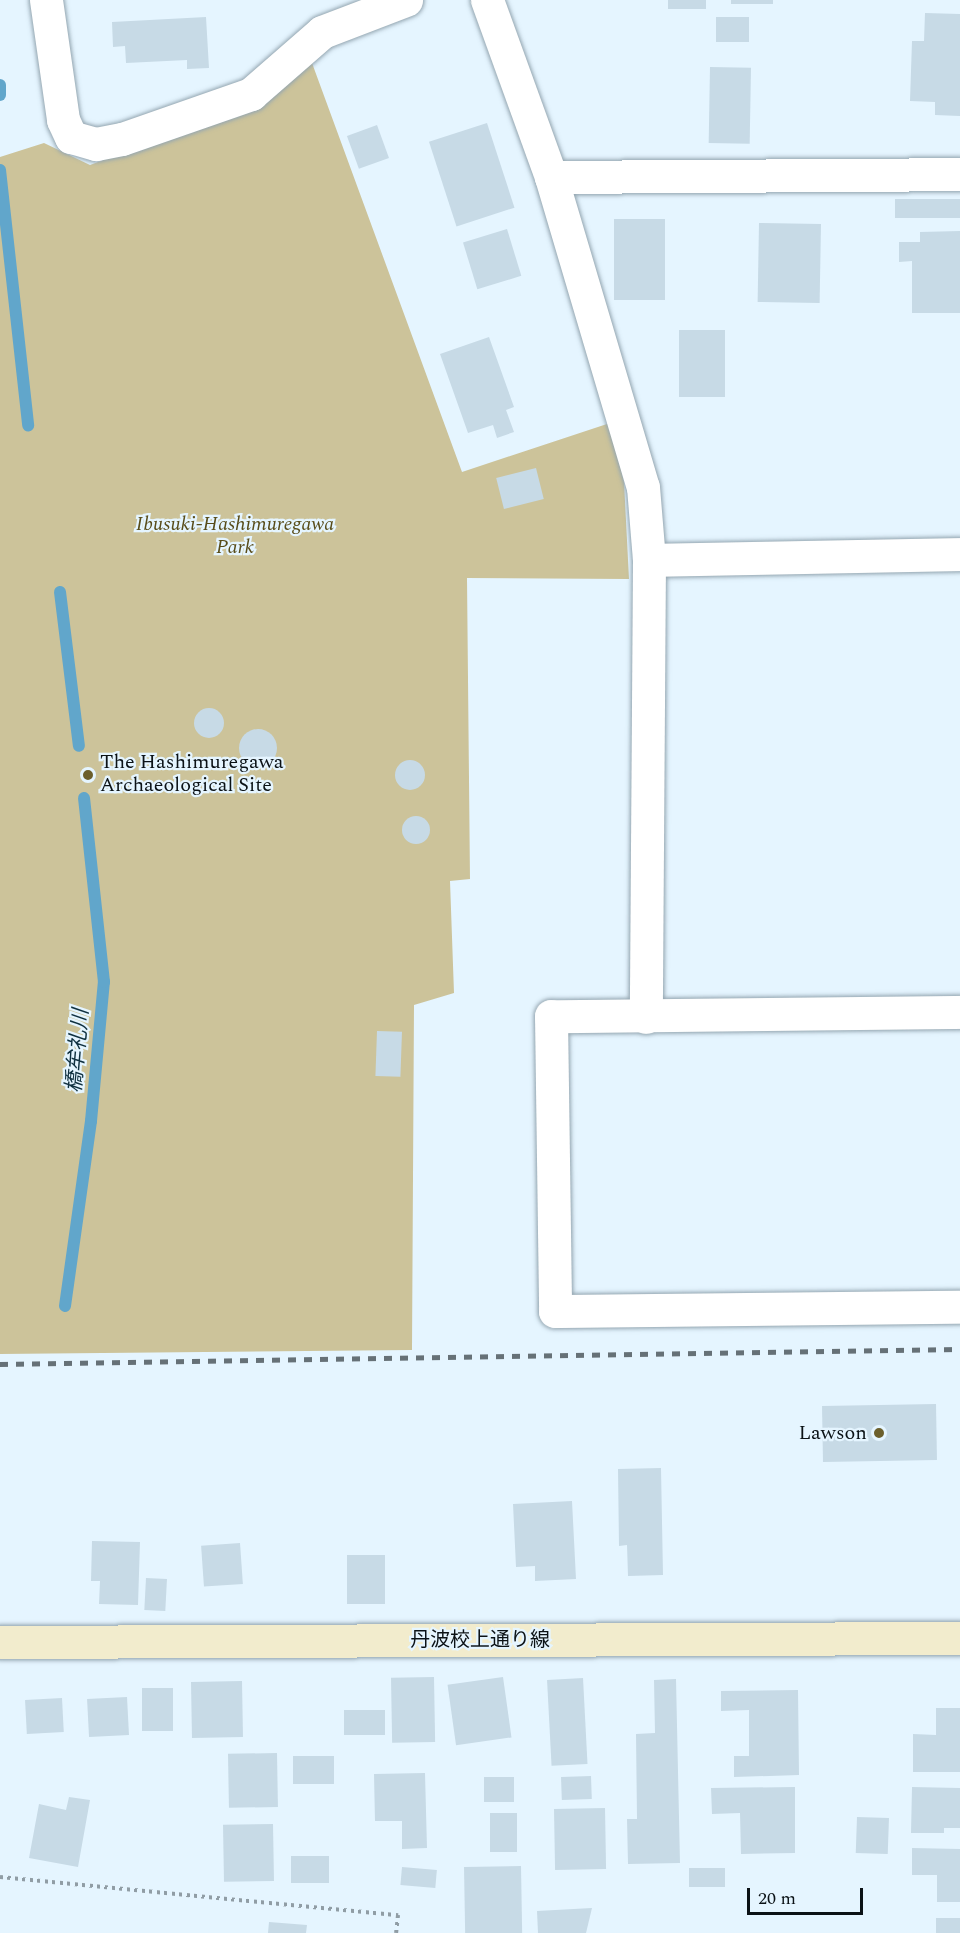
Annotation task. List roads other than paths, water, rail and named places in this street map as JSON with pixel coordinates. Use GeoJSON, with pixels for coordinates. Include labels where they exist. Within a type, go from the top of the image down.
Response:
{"type":"FeatureCollection","features":[{"type":"Feature","properties":{"kind":"street"},"geometry":{"type":"LineString","coordinates":[[46,0],[63,120],[71,137],[96,144],[122,140],[251,94],[322,32],[406,0]]}},
{"type":"Feature","properties":{"kind":"street"},"geometry":{"type":"LineString","coordinates":[[487,0],[551,177],[643,487],[649,560],[646,1017]]}},
{"type":"Feature","properties":{"kind":"street"},"geometry":{"type":"LineString","coordinates":[[551,177],[960,174]]}},
{"type":"Feature","properties":{"kind":"street"},"geometry":{"type":"LineString","coordinates":[[649,560],[960,554]]}},
{"type":"Feature","properties":{"kind":"street"},"geometry":{"type":"LineString","coordinates":[[960,1012],[646,1017],[551,1016],[555,1311],[960,1308]]}},
{"type":"Feature","properties":{"kind":"street","name":"丹波校上通り線"},"geometry":{"type":"LineString","coordinates":[[2,1642],[960,1638]]}},
{"type":"Feature","properties":{"kind":"waterway","name":"橋牟礼川"},"geometry":{"type":"LineString","coordinates":[[0,85],[0,95]]}},
{"type":"Feature","properties":{"kind":"waterway","name":"橋牟礼川"},"geometry":{"type":"LineString","coordinates":[[0,170],[28,425]]}},
{"type":"Feature","properties":{"kind":"waterway","name":"橋牟礼川"},"geometry":{"type":"LineString","coordinates":[[60,592],[79,746]]}},
{"type":"Feature","properties":{"kind":"waterway","name":"橋牟礼川"},"geometry":{"type":"LineString","coordinates":[[65,1306],[91,1121],[104,982],[84,798]]}},
{"type":"Feature","properties":{"kind":"railway"},"geometry":{"type":"LineString","coordinates":[[0,1364],[960,1349]]}},
{"type":"Feature","properties":{"kind":"place","name":"The Hashimuregawa Archaeological Site"},"geometry":{"type":"Point","coordinates":[88,775]}},
{"type":"Feature","properties":{"kind":"place","name":"Lawson"},"geometry":{"type":"Point","coordinates":[879,1433]}},
{"type":"Feature","properties":{"kind":"park label","name":"Ibusuki-Hashimuregawa Park"},"geometry":{"type":"Point","coordinates":[235,536]}}]}
